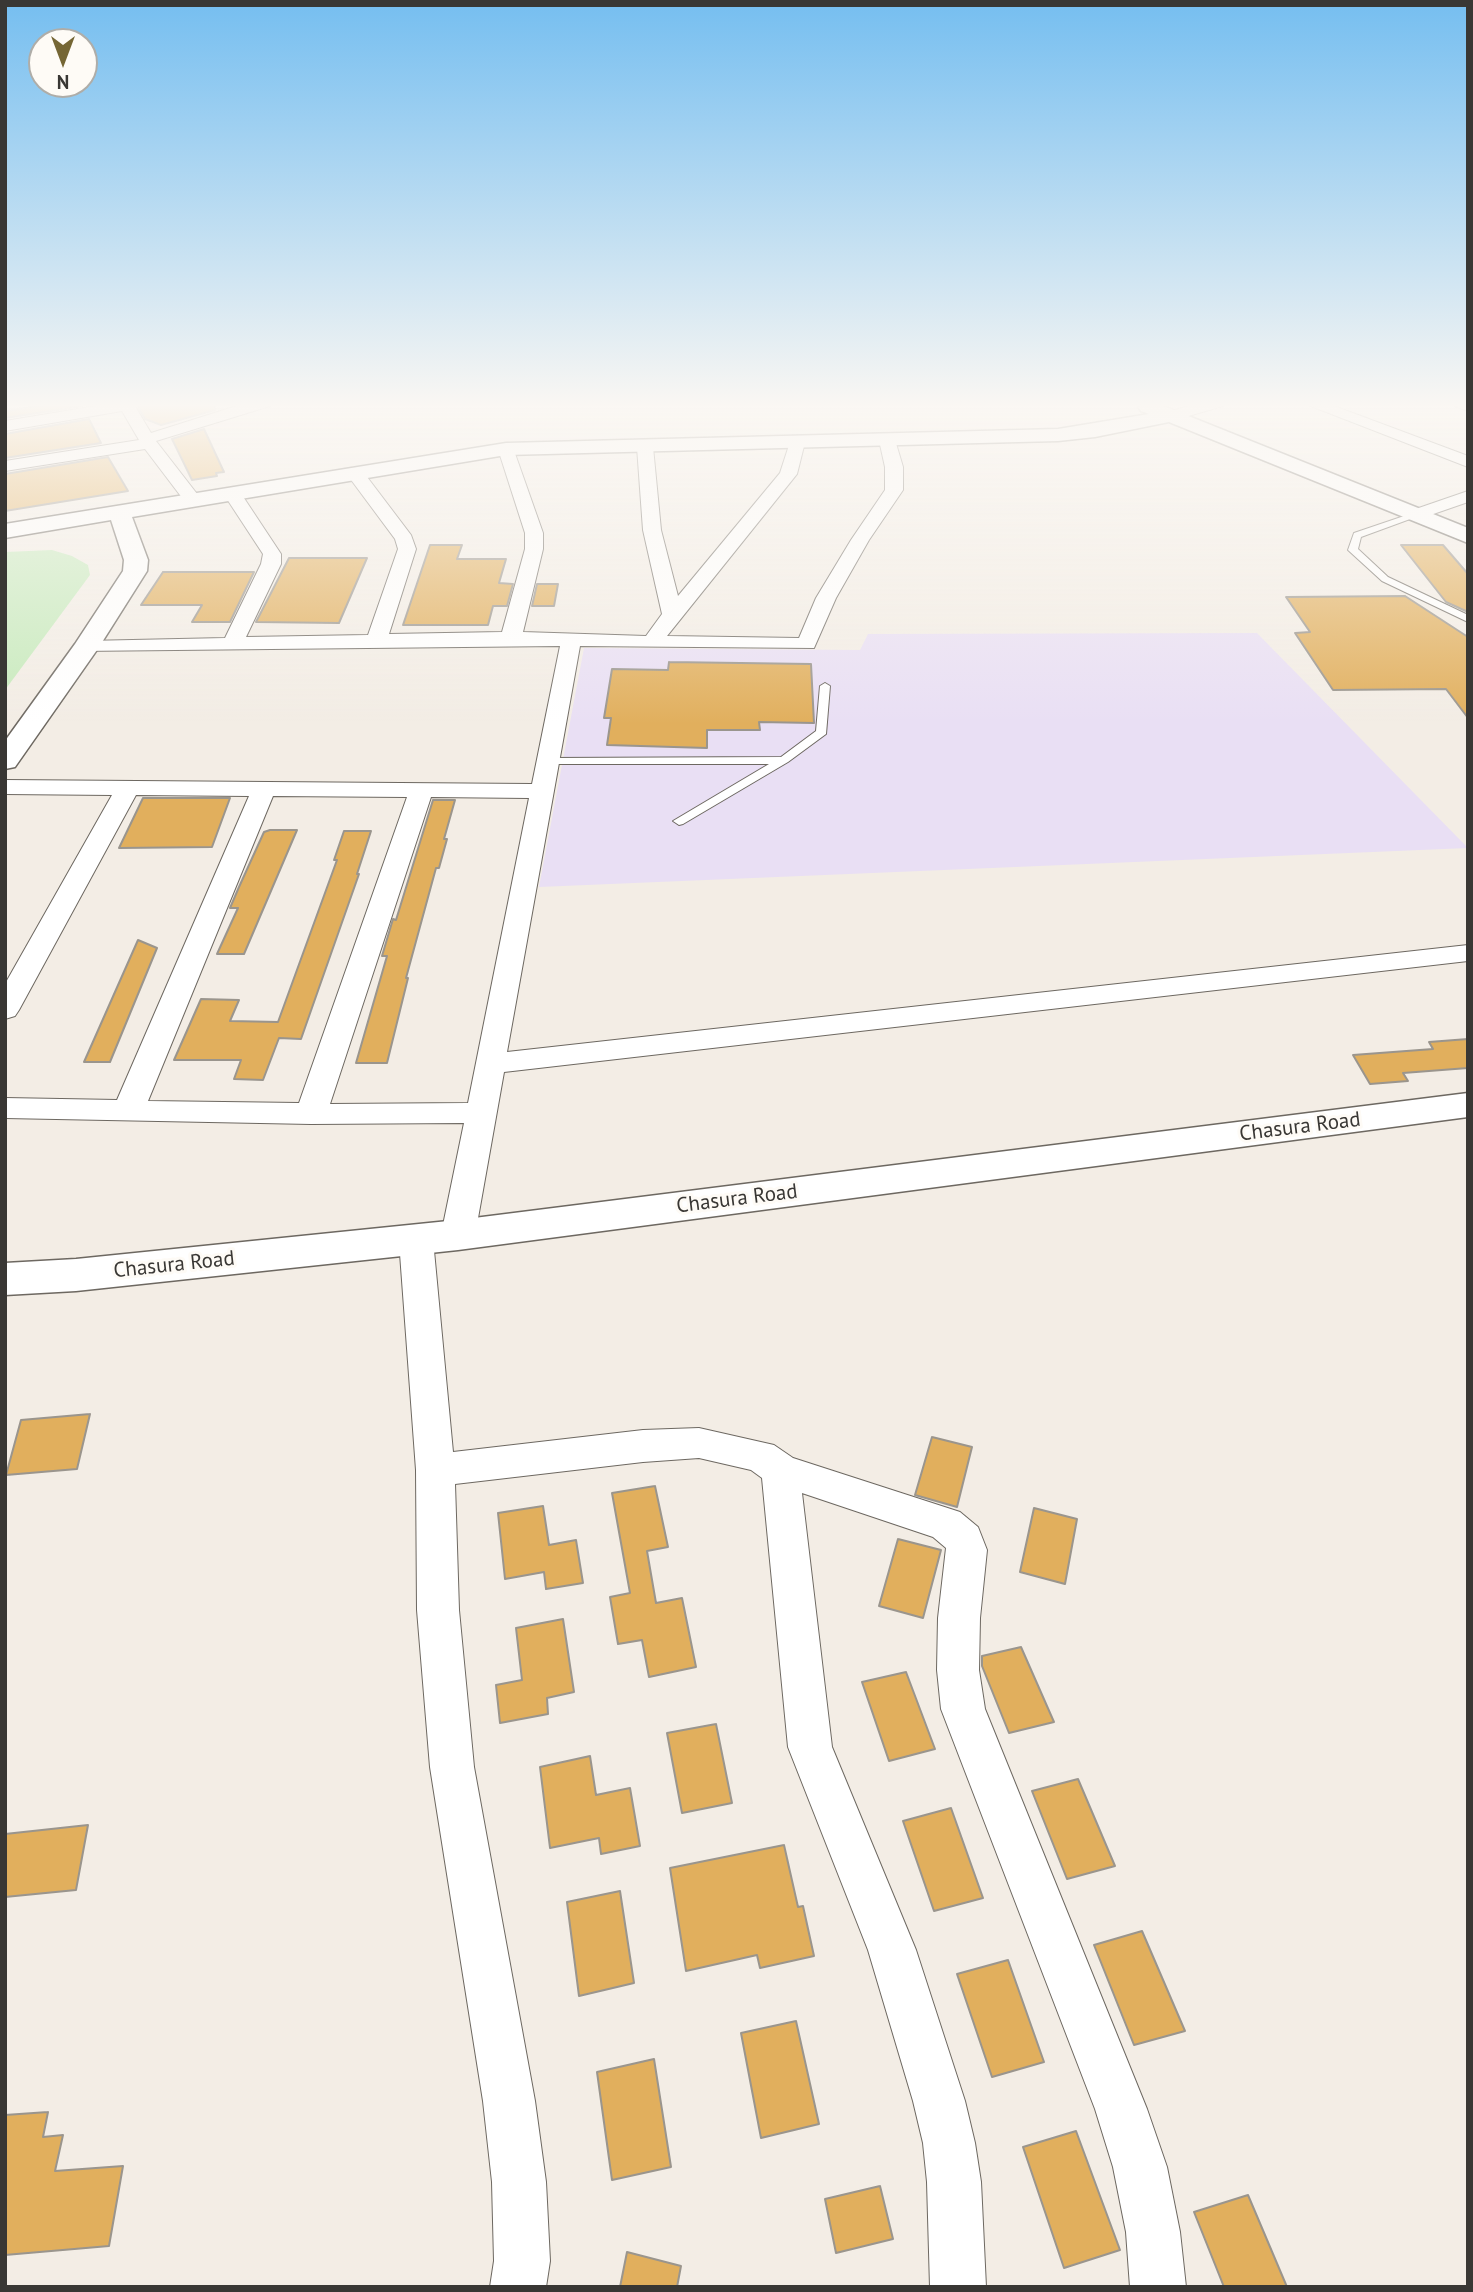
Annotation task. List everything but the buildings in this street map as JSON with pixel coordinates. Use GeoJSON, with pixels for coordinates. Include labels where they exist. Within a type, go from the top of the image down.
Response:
{"type":"FeatureCollection","features":[{"type":"Feature","properties":{"kind":"street"},"geometry":{"type":"LineString","coordinates":[[5,531],[126,510]]}},
{"type":"Feature","properties":{"kind":"street"},"geometry":{"type":"LineString","coordinates":[[233,642],[271,564],[272,554],[243,510]]}},
{"type":"Feature","properties":{"kind":"street"},"geometry":{"type":"LineString","coordinates":[[377,640],[407,548],[404,539],[382,510]]}},
{"type":"Feature","properties":{"kind":"street"},"geometry":{"type":"LineString","coordinates":[[511,638],[534,549],[534,533],[526,510]]}},
{"type":"Feature","properties":{"kind":"street"},"geometry":{"type":"LineString","coordinates":[[650,510],[652,530],[672,614]]}},
{"type":"Feature","properties":{"kind":"street"},"geometry":{"type":"LineString","coordinates":[[652,642],[672,614],[706,577],[759,510]]}},
{"type":"Feature","properties":{"kind":"street"},"geometry":{"type":"LineString","coordinates":[[86,647],[511,638],[807,644],[826,597],[880,510]]}},
{"type":"Feature","properties":{"kind":"street"},"geometry":{"type":"LineString","coordinates":[[1404,510],[1468,536]]}},
{"type":"Feature","properties":{"kind":"street"},"geometry":{"type":"LineString","coordinates":[[1416,515],[1429,510]]}},
{"type":"Feature","properties":{"kind":"street"},"geometry":{"type":"LineString","coordinates":[[5,761],[86,647],[135,571],[136,560],[120,511]]}},
{"type":"Feature","properties":{"kind":"street"},"geometry":{"type":"LineString","coordinates":[[518,2287],[522,2261],[519,2182],[509,2101],[452,1767],[438,1610],[435,1470],[437,1237],[482,1113],[571,640]]}},
{"type":"Feature","properties":{"kind":"street"},"geometry":{"type":"LineString","coordinates":[[5,788],[542,791]]}},
{"type":"Feature","properties":{"kind":"street"},"geometry":{"type":"LineString","coordinates":[[5,1010],[128,788]]}},
{"type":"Feature","properties":{"kind":"street"},"geometry":{"type":"LineString","coordinates":[[128,1111],[264,789]]}},
{"type":"Feature","properties":{"kind":"street"},"geometry":{"type":"LineString","coordinates":[[311,1114],[421,790]]}},
{"type":"Feature","properties":{"kind":"street"},"geometry":{"type":"LineString","coordinates":[[490,1064],[1468,953]]}},
{"type":"Feature","properties":{"kind":"street","name":"Chasura Road"},"geometry":{"type":"LineString","coordinates":[[5,1279],[76,1275],[437,1237],[1468,1105]]}},
{"type":"Feature","properties":{"kind":"street"},"geometry":{"type":"LineString","coordinates":[[5,1108],[311,1114],[482,1113]]}},
{"type":"Feature","properties":{"kind":"street"},"geometry":{"type":"LineString","coordinates":[[435,1470],[643,1446],[699,1443],[761,1456],[780,1470],[946,1524],[964,1539],[967,1550],[959,1618],[958,1670],[963,1709],[1121,2109],[1140,2166],[1153,2232],[1158,2287]]}},
{"type":"Feature","properties":{"kind":"street"},"geometry":{"type":"LineString","coordinates":[[780,1470],[810,1747],[892,1950],[939,2101],[949,2143],[954,2182],[958,2287]]}},
{"type":"Feature","properties":{"kind":"lane"},"geometry":{"type":"LineString","coordinates":[[1416,515],[1357,535],[1353,550],[1385,579],[1468,619]]}},
{"type":"Feature","properties":{"kind":"lane"},"geometry":{"type":"LineString","coordinates":[[679,821],[784,760],[822,732],[825,686]]}},
{"type":"Feature","properties":{"kind":"lane"},"geometry":{"type":"LineString","coordinates":[[549,761],[784,760]]}},
{"type":"Feature","properties":{"kind":"shaded area"},"geometry":{"type":"Polygon","coordinates":[[[1257,633],[1468,848],[539,887],[584,648],[860,650],[868,634],[1257,633]]]}},
{"type":"Feature","properties":{"kind":"green space"},"geometry":{"type":"Polygon","coordinates":[[[52,550],[72,556],[88,565],[90,575],[5,690],[5,552],[52,550]]]}}]}
